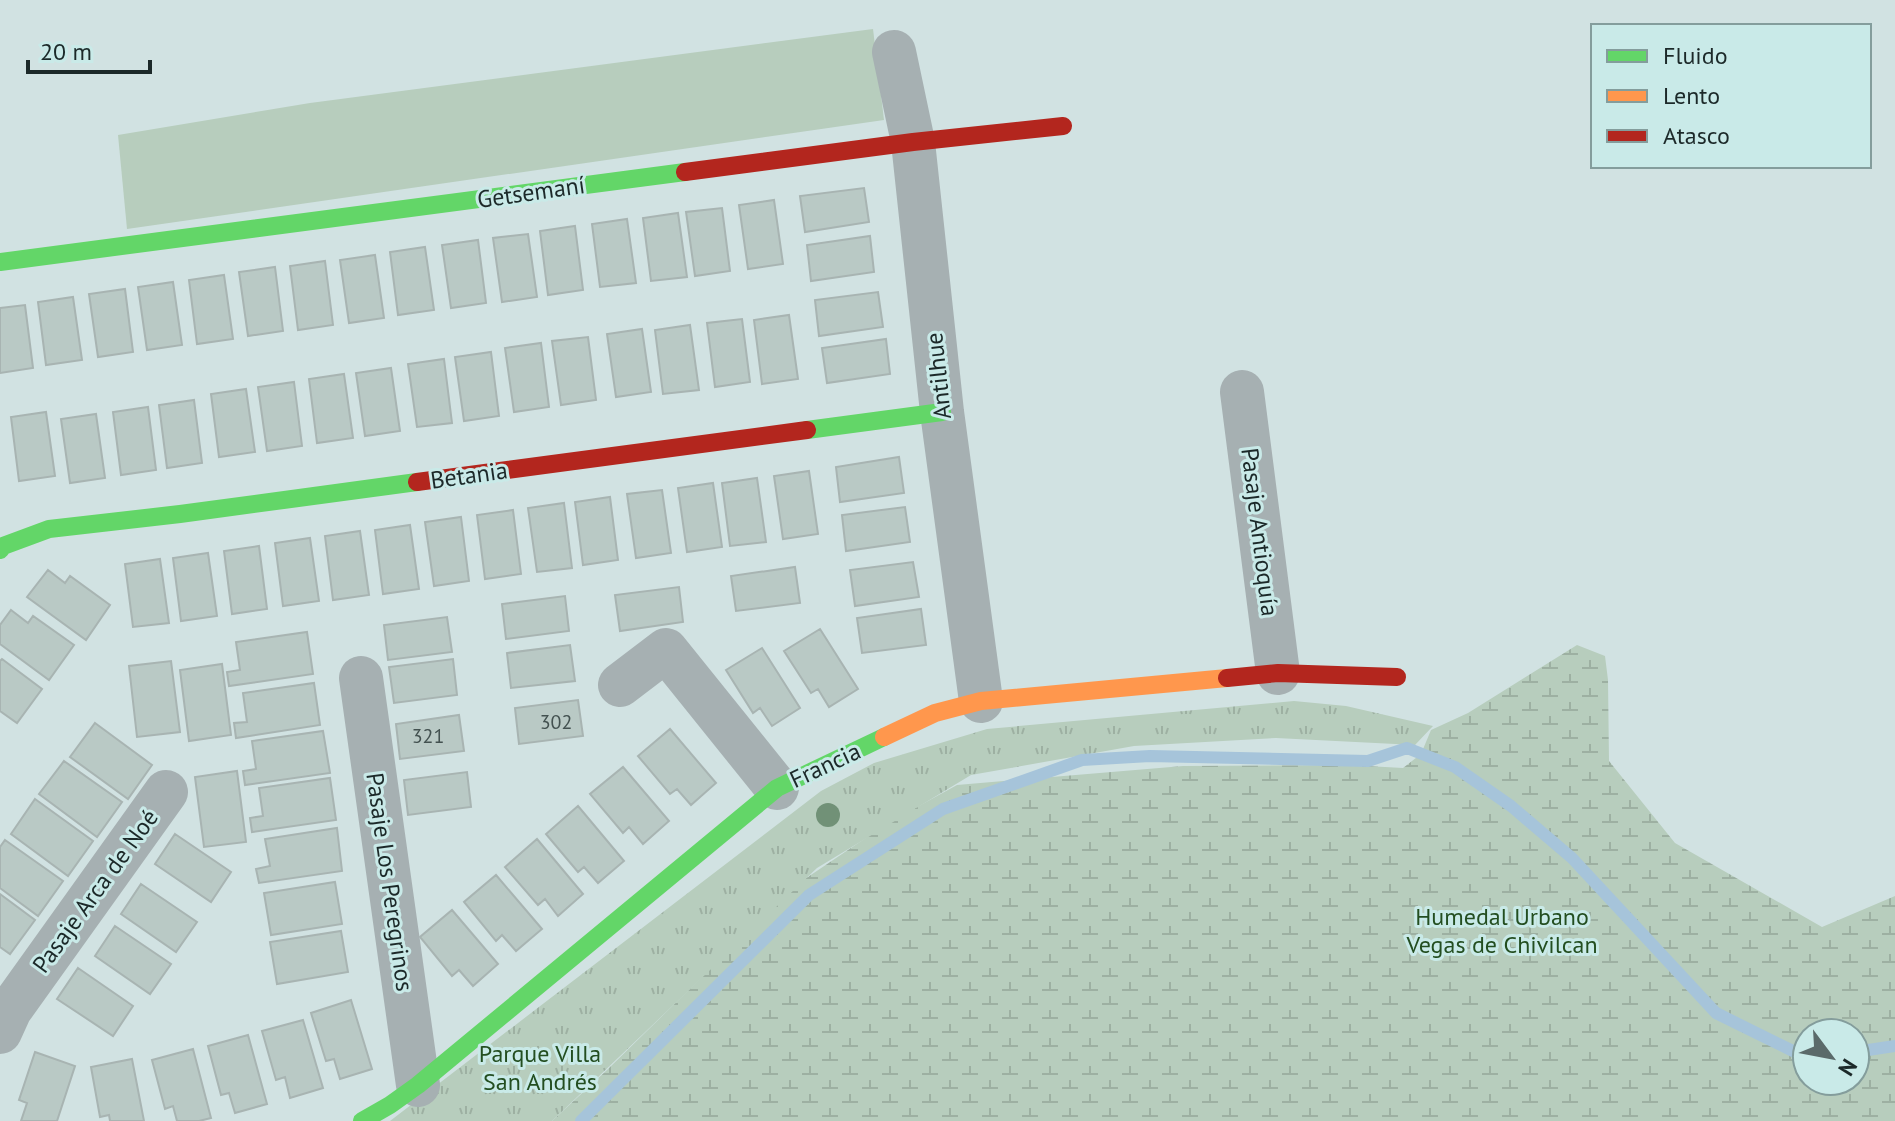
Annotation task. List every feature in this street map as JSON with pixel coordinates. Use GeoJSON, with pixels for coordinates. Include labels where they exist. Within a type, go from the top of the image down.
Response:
{"type":"FeatureCollection","features":[{"type":"Feature","properties":{"kind":"street","name":"Antilhue"},"geometry":{"type":"LineString","coordinates":[[894,52],[913,142],[942,412],[981,701]]}},
{"type":"Feature","properties":{"kind":"street","name":"Getsemaní"},"geometry":{"type":"LineString","coordinates":[[0,262],[913,142],[1063,126]]}},
{"type":"Feature","properties":{"kind":"street","name":"Pasaje Antioquía"},"geometry":{"type":"LineString","coordinates":[[1242,392],[1278,673]]}},
{"type":"Feature","properties":{"kind":"street","name":"Betania"},"geometry":{"type":"LineString","coordinates":[[0,550],[3,546],[49,529],[942,412]]}},
{"type":"Feature","properties":{"kind":"street"},"geometry":{"type":"LineString","coordinates":[[620,685],[666,650],[777,788]]}},
{"type":"Feature","properties":{"kind":"street","name":"Francia"},"geometry":{"type":"LineString","coordinates":[[362,1121],[418,1085],[777,788],[935,713],[981,701],[1278,673],[1397,677]]}},
{"type":"Feature","properties":{"kind":"street","name":"Pasaje Los Peregrinos"},"geometry":{"type":"LineString","coordinates":[[361,678],[418,1085]]}},
{"type":"Feature","properties":{"kind":"street","name":"Pasaje Arca de Noé"},"geometry":{"type":"LineString","coordinates":[[0,1032],[10,1010],[166,792]]}},
{"type":"Feature","properties":{"kind":"green space"},"geometry":{"type":"Polygon","coordinates":[[[873,29],[884,120],[127,229],[118,135],[310,103],[873,29]]]}},
{"type":"Feature","properties":{"kind":"green space","name":"Humedal Urbano Vegas de Chivilcan"},"geometry":{"type":"Polygon","coordinates":[[[1577,645],[1605,656],[1609,761],[1675,843],[1822,927],[1895,896],[1895,1121],[552,1121],[796,885],[888,823],[957,785],[1183,766],[1349,765],[1403,768],[1421,754],[1431,730],[1468,713],[1577,645]]]}},
{"type":"Feature","properties":{"kind":"green space","name":"Parque Villa San Andrés"},"geometry":{"type":"Polygon","coordinates":[[[1294,701],[1346,706],[1433,726],[1415,745],[1276,738],[1134,746],[971,775],[817,868],[552,1121],[390,1121],[821,791],[874,763],[987,729],[1294,701]]]}},
{"type":"Feature","properties":{"kind":"building"},"geometry":{"type":"Polygon","coordinates":[[[864,188],[869,222],[805,232],[800,196],[864,188]]]}},
{"type":"Feature","properties":{"kind":"building"},"geometry":{"type":"Polygon","coordinates":[[[774,200],[783,264],[748,269],[739,205],[774,200]]]}},
{"type":"Feature","properties":{"kind":"building"},"geometry":{"type":"Polygon","coordinates":[[[722,208],[730,271],[695,276],[686,212],[722,208]]]}},
{"type":"Feature","properties":{"kind":"building"},"geometry":{"type":"Polygon","coordinates":[[[678,213],[687,277],[651,281],[643,218],[678,213]]]}},
{"type":"Feature","properties":{"kind":"building"},"geometry":{"type":"Polygon","coordinates":[[[627,219],[636,283],[600,287],[592,224],[627,219]]]}},
{"type":"Feature","properties":{"kind":"building"},"geometry":{"type":"Polygon","coordinates":[[[575,226],[583,290],[548,295],[540,231],[575,226]]]}},
{"type":"Feature","properties":{"kind":"building"},"geometry":{"type":"Polygon","coordinates":[[[528,234],[537,297],[502,302],[493,238],[528,234]]]}},
{"type":"Feature","properties":{"kind":"building"},"geometry":{"type":"Polygon","coordinates":[[[870,236],[874,272],[811,281],[807,245],[870,236]]]}},
{"type":"Feature","properties":{"kind":"building"},"geometry":{"type":"Polygon","coordinates":[[[478,240],[486,303],[451,308],[442,245],[478,240]]]}},
{"type":"Feature","properties":{"kind":"building"},"geometry":{"type":"Polygon","coordinates":[[[425,247],[434,310],[398,315],[390,252],[425,247]]]}},
{"type":"Feature","properties":{"kind":"building"},"geometry":{"type":"Polygon","coordinates":[[[375,255],[384,318],[349,323],[340,260],[375,255]]]}},
{"type":"Feature","properties":{"kind":"building"},"geometry":{"type":"Polygon","coordinates":[[[325,261],[333,325],[298,330],[290,266],[325,261]]]}},
{"type":"Feature","properties":{"kind":"building"},"geometry":{"type":"Polygon","coordinates":[[[275,267],[283,331],[248,336],[239,272],[275,267]]]}},
{"type":"Feature","properties":{"kind":"building"},"geometry":{"type":"Polygon","coordinates":[[[224,275],[233,339],[197,344],[189,280],[224,275]]]}},
{"type":"Feature","properties":{"kind":"building"},"geometry":{"type":"Polygon","coordinates":[[[173,282],[182,345],[147,350],[138,287],[173,282]]]}},
{"type":"Feature","properties":{"kind":"building"},"geometry":{"type":"Polygon","coordinates":[[[125,289],[133,352],[98,357],[89,294],[125,289]]]}},
{"type":"Feature","properties":{"kind":"building"},"geometry":{"type":"Polygon","coordinates":[[[878,292],[883,327],[819,336],[815,300],[878,292]]]}},
{"type":"Feature","properties":{"kind":"building"},"geometry":{"type":"Polygon","coordinates":[[[73,297],[82,360],[46,365],[38,302],[73,297]]]}},
{"type":"Feature","properties":{"kind":"building"},"geometry":{"type":"Polygon","coordinates":[[[25,305],[33,368],[0,373],[0,308],[25,305]]]}},
{"type":"Feature","properties":{"kind":"building"},"geometry":{"type":"Polygon","coordinates":[[[789,315],[798,379],[762,384],[754,320],[789,315]]]}},
{"type":"Feature","properties":{"kind":"building"},"geometry":{"type":"Polygon","coordinates":[[[742,319],[750,382],[715,387],[707,323],[742,319]]]}},
{"type":"Feature","properties":{"kind":"building"},"geometry":{"type":"Polygon","coordinates":[[[690,325],[699,390],[663,394],[655,330],[690,325]]]}},
{"type":"Feature","properties":{"kind":"building"},"geometry":{"type":"Polygon","coordinates":[[[642,329],[651,392],[616,397],[607,334],[642,329]]]}},
{"type":"Feature","properties":{"kind":"building"},"geometry":{"type":"Polygon","coordinates":[[[588,337],[596,400],[561,405],[552,341],[588,337]]]}},
{"type":"Feature","properties":{"kind":"building"},"geometry":{"type":"Polygon","coordinates":[[[886,339],[890,374],[827,383],[822,348],[886,339]]]}},
{"type":"Feature","properties":{"kind":"building"},"geometry":{"type":"Polygon","coordinates":[[[541,343],[549,407],[514,412],[505,348],[541,343]]]}},
{"type":"Feature","properties":{"kind":"building"},"geometry":{"type":"Polygon","coordinates":[[[491,352],[499,416],[464,421],[455,357],[491,352]]]}},
{"type":"Feature","properties":{"kind":"building"},"geometry":{"type":"Polygon","coordinates":[[[444,359],[452,423],[417,427],[408,364],[444,359]]]}},
{"type":"Feature","properties":{"kind":"building"},"geometry":{"type":"Polygon","coordinates":[[[391,368],[400,431],[365,436],[356,373],[391,368]]]}},
{"type":"Feature","properties":{"kind":"building"},"geometry":{"type":"Polygon","coordinates":[[[344,374],[353,438],[317,443],[309,379],[344,374]]]}},
{"type":"Feature","properties":{"kind":"building"},"geometry":{"type":"Polygon","coordinates":[[[294,382],[302,446],[267,451],[258,387],[294,382]]]}},
{"type":"Feature","properties":{"kind":"building"},"geometry":{"type":"Polygon","coordinates":[[[246,389],[255,452],[219,457],[211,394],[246,389]]]}},
{"type":"Feature","properties":{"kind":"building"},"geometry":{"type":"Polygon","coordinates":[[[194,400],[202,463],[167,468],[159,405],[194,400]]]}},
{"type":"Feature","properties":{"kind":"building"},"geometry":{"type":"Polygon","coordinates":[[[148,407],[156,470],[121,475],[113,412],[148,407]]]}},
{"type":"Feature","properties":{"kind":"building"},"geometry":{"type":"Polygon","coordinates":[[[46,412],[55,476],[19,481],[11,417],[46,412]]]}},
{"type":"Feature","properties":{"kind":"building"},"geometry":{"type":"Polygon","coordinates":[[[96,414],[105,478],[70,483],[61,419],[96,414]]]}},
{"type":"Feature","properties":{"kind":"building"},"geometry":{"type":"Polygon","coordinates":[[[899,457],[904,493],[840,502],[836,467],[899,457]]]}},
{"type":"Feature","properties":{"kind":"building"},"geometry":{"type":"Polygon","coordinates":[[[809,471],[818,534],[783,539],[774,476],[809,471]]]}},
{"type":"Feature","properties":{"kind":"building"},"geometry":{"type":"Polygon","coordinates":[[[757,478],[766,542],[730,546],[722,483],[757,478]]]}},
{"type":"Feature","properties":{"kind":"building"},"geometry":{"type":"Polygon","coordinates":[[[713,483],[722,547],[687,552],[678,488],[713,483]]]}},
{"type":"Feature","properties":{"kind":"building"},"geometry":{"type":"Polygon","coordinates":[[[662,490],[671,553],[636,558],[627,494],[662,490]]]}},
{"type":"Feature","properties":{"kind":"building"},"geometry":{"type":"Polygon","coordinates":[[[610,497],[618,560],[583,565],[575,502],[610,497]]]}},
{"type":"Feature","properties":{"kind":"building"},"geometry":{"type":"Polygon","coordinates":[[[564,503],[572,568],[537,572],[528,508],[564,503]]]}},
{"type":"Feature","properties":{"kind":"building"},"geometry":{"type":"Polygon","coordinates":[[[905,507],[910,542],[846,551],[842,515],[905,507]]]}},
{"type":"Feature","properties":{"kind":"building"},"geometry":{"type":"Polygon","coordinates":[[[513,510],[521,574],[485,579],[477,515],[513,510]]]}},
{"type":"Feature","properties":{"kind":"building"},"geometry":{"type":"Polygon","coordinates":[[[461,517],[469,581],[434,586],[425,522],[461,517]]]}},
{"type":"Feature","properties":{"kind":"building"},"geometry":{"type":"Polygon","coordinates":[[[410,525],[419,589],[383,594],[375,530],[410,525]]]}},
{"type":"Feature","properties":{"kind":"building"},"geometry":{"type":"Polygon","coordinates":[[[360,531],[369,595],[333,600],[325,536],[360,531]]]}},
{"type":"Feature","properties":{"kind":"building"},"geometry":{"type":"Polygon","coordinates":[[[310,538],[319,601],[283,606],[275,543],[310,538]]]}},
{"type":"Feature","properties":{"kind":"building"},"geometry":{"type":"Polygon","coordinates":[[[259,546],[267,609],[232,614],[224,551],[259,546]]]}},
{"type":"Feature","properties":{"kind":"building"},"geometry":{"type":"Polygon","coordinates":[[[208,553],[217,616],[181,621],[173,558],[208,553]]]}},
{"type":"Feature","properties":{"kind":"building"},"geometry":{"type":"Polygon","coordinates":[[[160,559],[169,623],[133,627],[125,564],[160,559]]]}},
{"type":"Feature","properties":{"kind":"building"},"geometry":{"type":"Polygon","coordinates":[[[913,562],[919,597],[855,606],[850,570],[913,562]]]}},
{"type":"Feature","properties":{"kind":"building"},"geometry":{"type":"Polygon","coordinates":[[[795,567],[800,603],[736,611],[731,576],[795,567]]]}},
{"type":"Feature","properties":{"kind":"building"},"geometry":{"type":"Polygon","coordinates":[[[48,570],[65,583],[70,576],[110,605],[86,640],[27,597],[48,570]]]}},
{"type":"Feature","properties":{"kind":"building"},"geometry":{"type":"Polygon","coordinates":[[[679,587],[683,622],[620,631],[615,595],[679,587]]]}},
{"type":"Feature","properties":{"kind":"building"},"geometry":{"type":"Polygon","coordinates":[[[565,596],[569,631],[506,639],[502,604],[565,596]]]}},
{"type":"Feature","properties":{"kind":"building"},"geometry":{"type":"Polygon","coordinates":[[[921,609],[926,645],[862,653],[857,618],[921,609]]]}},
{"type":"Feature","properties":{"kind":"building"},"geometry":{"type":"Polygon","coordinates":[[[11,610],[28,623],[33,616],[74,645],[49,680],[0,644],[0,625],[11,610]]]}},
{"type":"Feature","properties":{"kind":"building"},"geometry":{"type":"Polygon","coordinates":[[[447,617],[452,652],[388,660],[384,625],[447,617]]]}},
{"type":"Feature","properties":{"kind":"building"},"geometry":{"type":"Polygon","coordinates":[[[820,629],[858,689],[829,707],[818,689],[811,693],[784,651],[820,629]]]}},
{"type":"Feature","properties":{"kind":"building"},"geometry":{"type":"Polygon","coordinates":[[[307,632],[313,674],[229,686],[227,672],[240,670],[236,642],[307,632]]]}},
{"type":"Feature","properties":{"kind":"building"},"geometry":{"type":"Polygon","coordinates":[[[570,645],[575,681],[511,688],[507,653],[570,645]]]}},
{"type":"Feature","properties":{"kind":"building"},"geometry":{"type":"Polygon","coordinates":[[[762,648],[800,708],[772,726],[760,708],[753,713],[726,670],[762,648]]]}},
{"type":"Feature","properties":{"kind":"building"},"geometry":{"type":"Polygon","coordinates":[[[2,659],[42,689],[17,723],[0,711],[2,659]]]}},
{"type":"Feature","properties":{"kind":"building"},"geometry":{"type":"Polygon","coordinates":[[[453,659],[457,695],[394,703],[389,667],[453,659]]]}},
{"type":"Feature","properties":{"kind":"building"},"geometry":{"type":"Polygon","coordinates":[[[171,661],[180,732],[137,737],[129,666],[171,661]]]}},
{"type":"Feature","properties":{"kind":"building"},"geometry":{"type":"Polygon","coordinates":[[[222,664],[231,735],[189,741],[180,670],[222,664]]]}},
{"type":"Feature","properties":{"kind":"building"},"geometry":{"type":"Polygon","coordinates":[[[314,683],[320,725],[236,738],[234,723],[247,722],[243,693],[314,683]]]}},
{"type":"Feature","properties":{"kind":"building"},"geometry":{"type":"Polygon","coordinates":[[[578,700],[583,736],[519,744],[515,708],[578,700]]]}},
{"type":"Feature","properties":{"kind":"building"},"geometry":{"type":"Polygon","coordinates":[[[459,715],[464,751],[400,759],[396,724],[459,715]]]}},
{"type":"Feature","properties":{"kind":"building"},"geometry":{"type":"Polygon","coordinates":[[[95,723],[152,765],[128,799],[70,757],[95,723]]]}},
{"type":"Feature","properties":{"kind":"building"},"geometry":{"type":"Polygon","coordinates":[[[670,729],[716,783],[691,805],[677,789],[670,794],[638,756],[670,729]]]}},
{"type":"Feature","properties":{"kind":"building"},"geometry":{"type":"Polygon","coordinates":[[[323,731],[330,773],[245,785],[243,771],[256,769],[252,741],[323,731]]]}},
{"type":"Feature","properties":{"kind":"building"},"geometry":{"type":"Polygon","coordinates":[[[64,761],[122,802],[97,837],[39,794],[64,761]]]}},
{"type":"Feature","properties":{"kind":"building"},"geometry":{"type":"Polygon","coordinates":[[[623,767],[669,821],[643,844],[629,827],[623,833],[590,794],[623,767]]]}},
{"type":"Feature","properties":{"kind":"building"},"geometry":{"type":"Polygon","coordinates":[[[237,771],[246,842],[204,847],[195,777],[237,771]]]}},
{"type":"Feature","properties":{"kind":"building"},"geometry":{"type":"Polygon","coordinates":[[[467,772],[471,807],[408,815],[404,780],[467,772]]]}},
{"type":"Feature","properties":{"kind":"building"},"geometry":{"type":"Polygon","coordinates":[[[330,778],[336,820],[252,832],[250,818],[263,816],[259,788],[330,778]]]}},
{"type":"Feature","properties":{"kind":"building"},"geometry":{"type":"Polygon","coordinates":[[[35,799],[93,841],[68,876],[11,834],[35,799]]]}},
{"type":"Feature","properties":{"kind":"building"},"geometry":{"type":"Polygon","coordinates":[[[578,806],[624,861],[598,883],[584,867],[578,872],[546,834],[578,806]]]}},
{"type":"Feature","properties":{"kind":"building"},"geometry":{"type":"Polygon","coordinates":[[[337,828],[342,871],[259,883],[256,869],[270,866],[265,839],[337,828]]]}},
{"type":"Feature","properties":{"kind":"building"},"geometry":{"type":"Polygon","coordinates":[[[175,834],[231,872],[211,902],[155,864],[175,834]]]}},
{"type":"Feature","properties":{"kind":"building"},"geometry":{"type":"Polygon","coordinates":[[[537,839],[583,894],[558,916],[545,899],[538,905],[505,867],[537,839]]]}},
{"type":"Feature","properties":{"kind":"building"},"geometry":{"type":"Polygon","coordinates":[[[5,840],[63,881],[38,916],[0,888],[0,847],[5,840]]]}},
{"type":"Feature","properties":{"kind":"building"},"geometry":{"type":"Polygon","coordinates":[[[496,875],[542,929],[516,951],[502,935],[496,941],[464,902],[496,875]]]}},
{"type":"Feature","properties":{"kind":"building"},"geometry":{"type":"Polygon","coordinates":[[[335,882],[342,924],[271,935],[264,893],[335,882]]]}},
{"type":"Feature","properties":{"kind":"building"},"geometry":{"type":"Polygon","coordinates":[[[141,884],[197,922],[176,952],[121,914],[141,884]]]}},
{"type":"Feature","properties":{"kind":"building"},"geometry":{"type":"Polygon","coordinates":[[[0,894],[35,920],[10,954],[0,947],[0,894]]]}},
{"type":"Feature","properties":{"kind":"building"},"geometry":{"type":"Polygon","coordinates":[[[452,910],[498,964],[473,986],[459,970],[452,976],[420,937],[452,910]]]}},
{"type":"Feature","properties":{"kind":"building"},"geometry":{"type":"Polygon","coordinates":[[[115,926],[171,964],[150,994],[95,956],[115,926]]]}},
{"type":"Feature","properties":{"kind":"building"},"geometry":{"type":"Polygon","coordinates":[[[341,931],[348,972],[277,984],[270,942],[341,931]]]}},
{"type":"Feature","properties":{"kind":"building"},"geometry":{"type":"Polygon","coordinates":[[[78,968],[133,1006],[113,1036],[57,999],[78,968]]]}},
{"type":"Feature","properties":{"kind":"building"},"geometry":{"type":"Polygon","coordinates":[[[351,1000],[372,1069],[340,1079],[334,1059],[326,1061],[311,1013],[351,1000]]]}},
{"type":"Feature","properties":{"kind":"building"},"geometry":{"type":"Polygon","coordinates":[[[303,1020],[323,1088],[290,1098],[285,1077],[276,1080],[262,1031],[303,1020]]]}},
{"type":"Feature","properties":{"kind":"building"},"geometry":{"type":"Polygon","coordinates":[[[248,1035],[267,1104],[235,1113],[229,1093],[221,1095],[208,1046],[248,1035]]]}},
{"type":"Feature","properties":{"kind":"building"},"geometry":{"type":"Polygon","coordinates":[[[193,1049],[211,1118],[177,1121],[173,1106],[165,1109],[152,1060],[193,1049]]]}},
{"type":"Feature","properties":{"kind":"building"},"geometry":{"type":"Polygon","coordinates":[[[35,1052],[75,1066],[57,1121],[21,1121],[27,1103],[19,1100],[35,1052]]]}},
{"type":"Feature","properties":{"kind":"building"},"geometry":{"type":"Polygon","coordinates":[[[132,1059],[144,1121],[110,1121],[109,1115],[100,1117],[91,1067],[132,1059]]]}},
{"type":"Feature","properties":{"kind":"waterway"},"geometry":{"type":"LineString","coordinates":[[581,1121],[809,895],[943,809],[1082,760],[1150,756],[1368,761],[1407,748],[1455,767],[1511,806],[1572,858],[1716,1013],[1791,1050]]}},
{"type":"Feature","properties":{"kind":"waterway"},"geometry":{"type":"LineString","coordinates":[[1871,1050],[1895,1046]]}},
{"type":"Feature","properties":{"kind":"traffic: fast"},"geometry":{"type":"LineString","coordinates":[[0,262],[685,172]]}},
{"type":"Feature","properties":{"kind":"traffic: fast"},"geometry":{"type":"LineString","coordinates":[[807,430],[942,412]]}},
{"type":"Feature","properties":{"kind":"traffic: fast"},"geometry":{"type":"LineString","coordinates":[[0,550],[3,546],[49,529],[417,482]]}},
{"type":"Feature","properties":{"kind":"traffic: fast"},"geometry":{"type":"LineString","coordinates":[[362,1121],[418,1085],[777,788],[884,737]]}},
{"type":"Feature","properties":{"kind":"traffic: slow"},"geometry":{"type":"LineString","coordinates":[[884,737],[935,713],[981,701],[1227,678]]}},
{"type":"Feature","properties":{"kind":"traffic: jam"},"geometry":{"type":"LineString","coordinates":[[685,172],[1063,126]]}},
{"type":"Feature","properties":{"kind":"traffic: jam"},"geometry":{"type":"LineString","coordinates":[[417,482],[807,430]]}},
{"type":"Feature","properties":{"kind":"traffic: jam"},"geometry":{"type":"LineString","coordinates":[[1227,678],[1278,673],[1397,677]]}}]}
